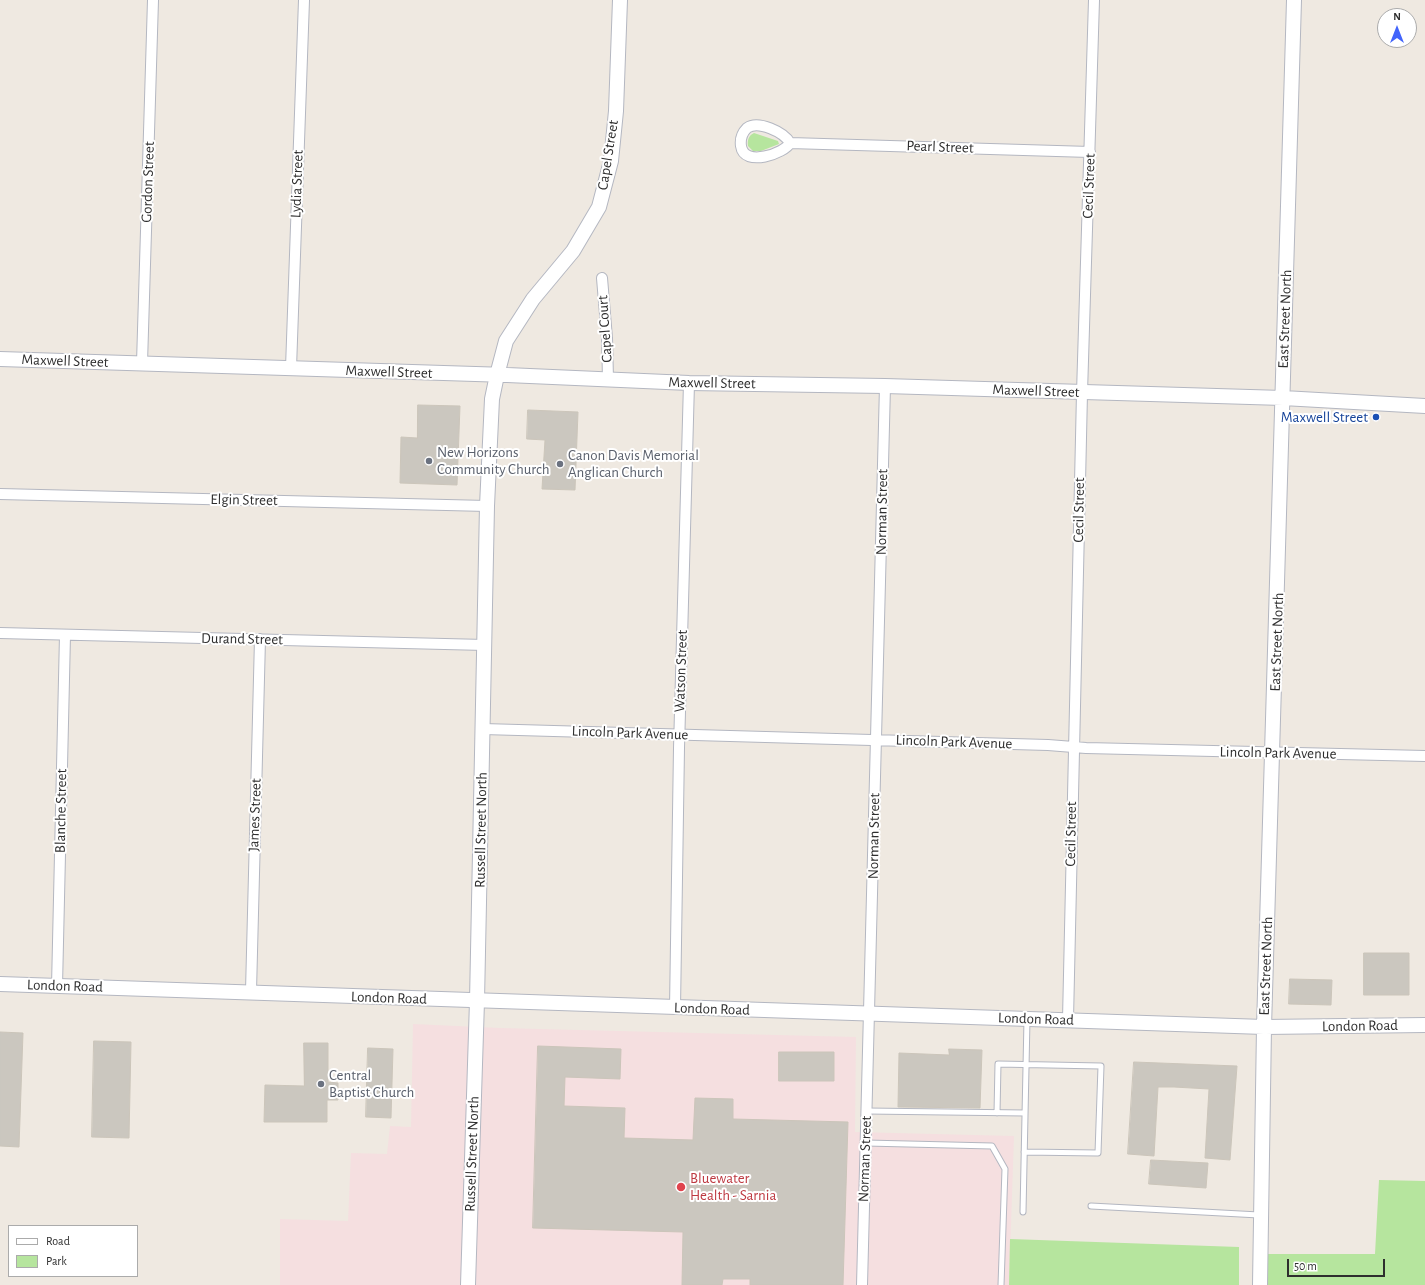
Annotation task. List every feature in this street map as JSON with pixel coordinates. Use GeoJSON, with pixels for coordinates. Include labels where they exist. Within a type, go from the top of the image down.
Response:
{"type":"FeatureCollection","features":[{"type":"Feature","properties":{"kind":"street","name":"Gordon Street"},"geometry":{"type":"LineString","coordinates":[[142,363],[153,0]]}},
{"type":"Feature","properties":{"kind":"street","name":"Lydia Street"},"geometry":{"type":"LineString","coordinates":[[291,368],[304,0]]}},
{"type":"Feature","properties":{"kind":"street","name":"Capel Street"},"geometry":{"type":"LineString","coordinates":[[497,375],[506,341],[533,299],[573,251],[599,207],[611,161],[615,118],[620,0]]}},
{"type":"Feature","properties":{"kind":"street","name":"Cecil Street"},"geometry":{"type":"LineString","coordinates":[[1068,1020],[1082,393],[1094,0]]}},
{"type":"Feature","properties":{"kind":"street","name":"East Street North"},"geometry":{"type":"LineString","coordinates":[[1260,1285],[1264,1027],[1294,0]]}},
{"type":"Feature","properties":{"kind":"street"},"geometry":{"type":"LineString","coordinates":[[757,126],[765,127],[786,137],[790,143],[783,149],[756,158],[749,157],[744,153],[741,141],[747,128],[757,126]]}},
{"type":"Feature","properties":{"kind":"street","name":"Pearl Street"},"geometry":{"type":"LineString","coordinates":[[790,143],[1090,152]]}},
{"type":"Feature","properties":{"kind":"street","name":"Capel Court"},"geometry":{"type":"LineString","coordinates":[[602,278],[607,338],[608,379]]}},
{"type":"Feature","properties":{"kind":"street","name":"Maxwell Street"},"geometry":{"type":"LineString","coordinates":[[0,359],[497,375],[689,383],[885,386],[1283,398],[1425,406]]}},
{"type":"Feature","properties":{"kind":"street","name":"Russell Street North"},"geometry":{"type":"LineString","coordinates":[[468,1285],[477,1001],[487,506],[492,399],[497,375]]}},
{"type":"Feature","properties":{"kind":"street","name":"Watson Street"},"geometry":{"type":"LineString","coordinates":[[675,1008],[689,383]]}},
{"type":"Feature","properties":{"kind":"street","name":"Norman Street"},"geometry":{"type":"LineString","coordinates":[[862,1285],[885,386]]}},
{"type":"Feature","properties":{"kind":"street","name":"Elgin Street"},"geometry":{"type":"LineString","coordinates":[[0,494],[487,506]]}},
{"type":"Feature","properties":{"kind":"street","name":"Durand Street"},"geometry":{"type":"LineString","coordinates":[[0,633],[485,645]]}},
{"type":"Feature","properties":{"kind":"street","name":"Blanche Street"},"geometry":{"type":"LineString","coordinates":[[57,986],[65,635]]}},
{"type":"Feature","properties":{"kind":"street","name":"James Street"},"geometry":{"type":"LineString","coordinates":[[251,991],[260,639]]}},
{"type":"Feature","properties":{"kind":"street","name":"Lincoln Park Avenue"},"geometry":{"type":"LineString","coordinates":[[483,729],[1048,745],[1073,748],[1425,756]]}},
{"type":"Feature","properties":{"kind":"street","name":"London Road"},"geometry":{"type":"LineString","coordinates":[[0,984],[251,991],[371,998],[1027,1018],[1264,1027],[1425,1025]]}},
{"type":"Feature","properties":{"kind":"lane"},"geometry":{"type":"LineString","coordinates":[[1023,1212],[1027,1018]]}},
{"type":"Feature","properties":{"kind":"lane"},"geometry":{"type":"LineString","coordinates":[[997,1113],[998,1064],[1101,1066],[1098,1153],[1024,1152]]}},
{"type":"Feature","properties":{"kind":"lane"},"geometry":{"type":"LineString","coordinates":[[867,1111],[1025,1113]]}},
{"type":"Feature","properties":{"kind":"lane"},"geometry":{"type":"LineString","coordinates":[[866,1143],[992,1146],[1005,1169],[1001,1285]]}},
{"type":"Feature","properties":{"kind":"lane"},"geometry":{"type":"LineString","coordinates":[[1092,1206],[1262,1215]]}},
{"type":"Feature","properties":{"kind":"shaded area","name":"Bluewater Health - Sarnia"},"geometry":{"type":"Polygon","coordinates":[[[413,1024],[500,1028],[856,1037],[855,1132],[1014,1136],[1009,1285],[280,1285],[280,1219],[348,1221],[351,1153],[387,1154],[390,1126],[411,1127],[413,1024]]]}},
{"type":"Feature","properties":{"kind":"green space"},"geometry":{"type":"Polygon","coordinates":[[[754,133],[778,141],[779,144],[761,151],[753,151],[748,146],[748,142],[750,136],[754,133]]]}},
{"type":"Feature","properties":{"kind":"green space"},"geometry":{"type":"Polygon","coordinates":[[[1379,1180],[1425,1181],[1425,1285],[1260,1285],[1261,1254],[1375,1254],[1379,1180]]]}},
{"type":"Feature","properties":{"kind":"green space"},"geometry":{"type":"Polygon","coordinates":[[[1010,1239],[1239,1247],[1239,1285],[1009,1285],[1010,1239]]]}},
{"type":"Feature","properties":{"kind":"building","name":"New Horizons Community Church"},"geometry":{"type":"Polygon","coordinates":[[[418,405],[460,406],[457,485],[400,483],[401,437],[417,438],[418,405]]]}},
{"type":"Feature","properties":{"kind":"building","name":"Canon Davis Memorial Anglican Church"},"geometry":{"type":"Polygon","coordinates":[[[528,410],[578,412],[575,490],[542,489],[545,440],[527,439],[528,410]]]}},
{"type":"Feature","properties":{"kind":"building"},"geometry":{"type":"Polygon","coordinates":[[[1364,953],[1409,953],[1409,995],[1364,995],[1364,953]]]}},
{"type":"Feature","properties":{"kind":"building"},"geometry":{"type":"Polygon","coordinates":[[[1290,979],[1332,980],[1331,1005],[1289,1004],[1290,979]]]}},
{"type":"Feature","properties":{"kind":"building"},"geometry":{"type":"Polygon","coordinates":[[[0,1032],[23,1033],[19,1147],[0,1146],[0,1032]]]}},
{"type":"Feature","properties":{"kind":"building"},"geometry":{"type":"Polygon","coordinates":[[[94,1041],[131,1042],[129,1138],[92,1137],[94,1041]]]}},
{"type":"Feature","properties":{"kind":"building","name":"Central Baptist Church"},"geometry":{"type":"Polygon","coordinates":[[[304,1043],[328,1043],[328,1082],[338,1083],[338,1100],[327,1100],[327,1122],[264,1122],[265,1085],[304,1086],[304,1043]]]}},
{"type":"Feature","properties":{"kind":"building"},"geometry":{"type":"Polygon","coordinates":[[[538,1046],[621,1049],[620,1079],[565,1077],[564,1106],[625,1108],[624,1138],[693,1140],[695,1098],[733,1099],[733,1119],[848,1122],[843,1285],[750,1285],[750,1279],[723,1279],[722,1285],[682,1285],[683,1232],[533,1228],[538,1046]]]}},
{"type":"Feature","properties":{"kind":"building"},"geometry":{"type":"Polygon","coordinates":[[[368,1048],[393,1049],[391,1118],[366,1117],[368,1048]]]}},
{"type":"Feature","properties":{"kind":"building"},"geometry":{"type":"Polygon","coordinates":[[[949,1049],[982,1050],[980,1108],[898,1107],[899,1053],[949,1055],[949,1049]]]}},
{"type":"Feature","properties":{"kind":"building"},"geometry":{"type":"Polygon","coordinates":[[[779,1052],[834,1052],[834,1081],[779,1081],[779,1052]]]}},
{"type":"Feature","properties":{"kind":"building"},"geometry":{"type":"Polygon","coordinates":[[[1134,1062],[1237,1066],[1230,1160],[1205,1158],[1209,1089],[1158,1087],[1154,1156],[1128,1154],[1134,1062]]]}},
{"type":"Feature","properties":{"kind":"building"},"geometry":{"type":"Polygon","coordinates":[[[1151,1160],[1208,1163],[1206,1188],[1149,1184],[1151,1160]]]}},
{"type":"Feature","properties":{"kind":"place","name":"Maxwell Street"},"geometry":{"type":"Point","coordinates":[1376,417]}},
{"type":"Feature","properties":{"kind":"place","name":"New Horizons Community Church"},"geometry":{"type":"Point","coordinates":[429,461]}},
{"type":"Feature","properties":{"kind":"place","name":"Canon Davis Memorial Anglican Church"},"geometry":{"type":"Point","coordinates":[560,464]}},
{"type":"Feature","properties":{"kind":"place","name":"Central Baptist Church"},"geometry":{"type":"Point","coordinates":[321,1084]}},
{"type":"Feature","properties":{"kind":"place","name":"Bluewater Health - Sarnia"},"geometry":{"type":"Point","coordinates":[681,1187]}}]}
